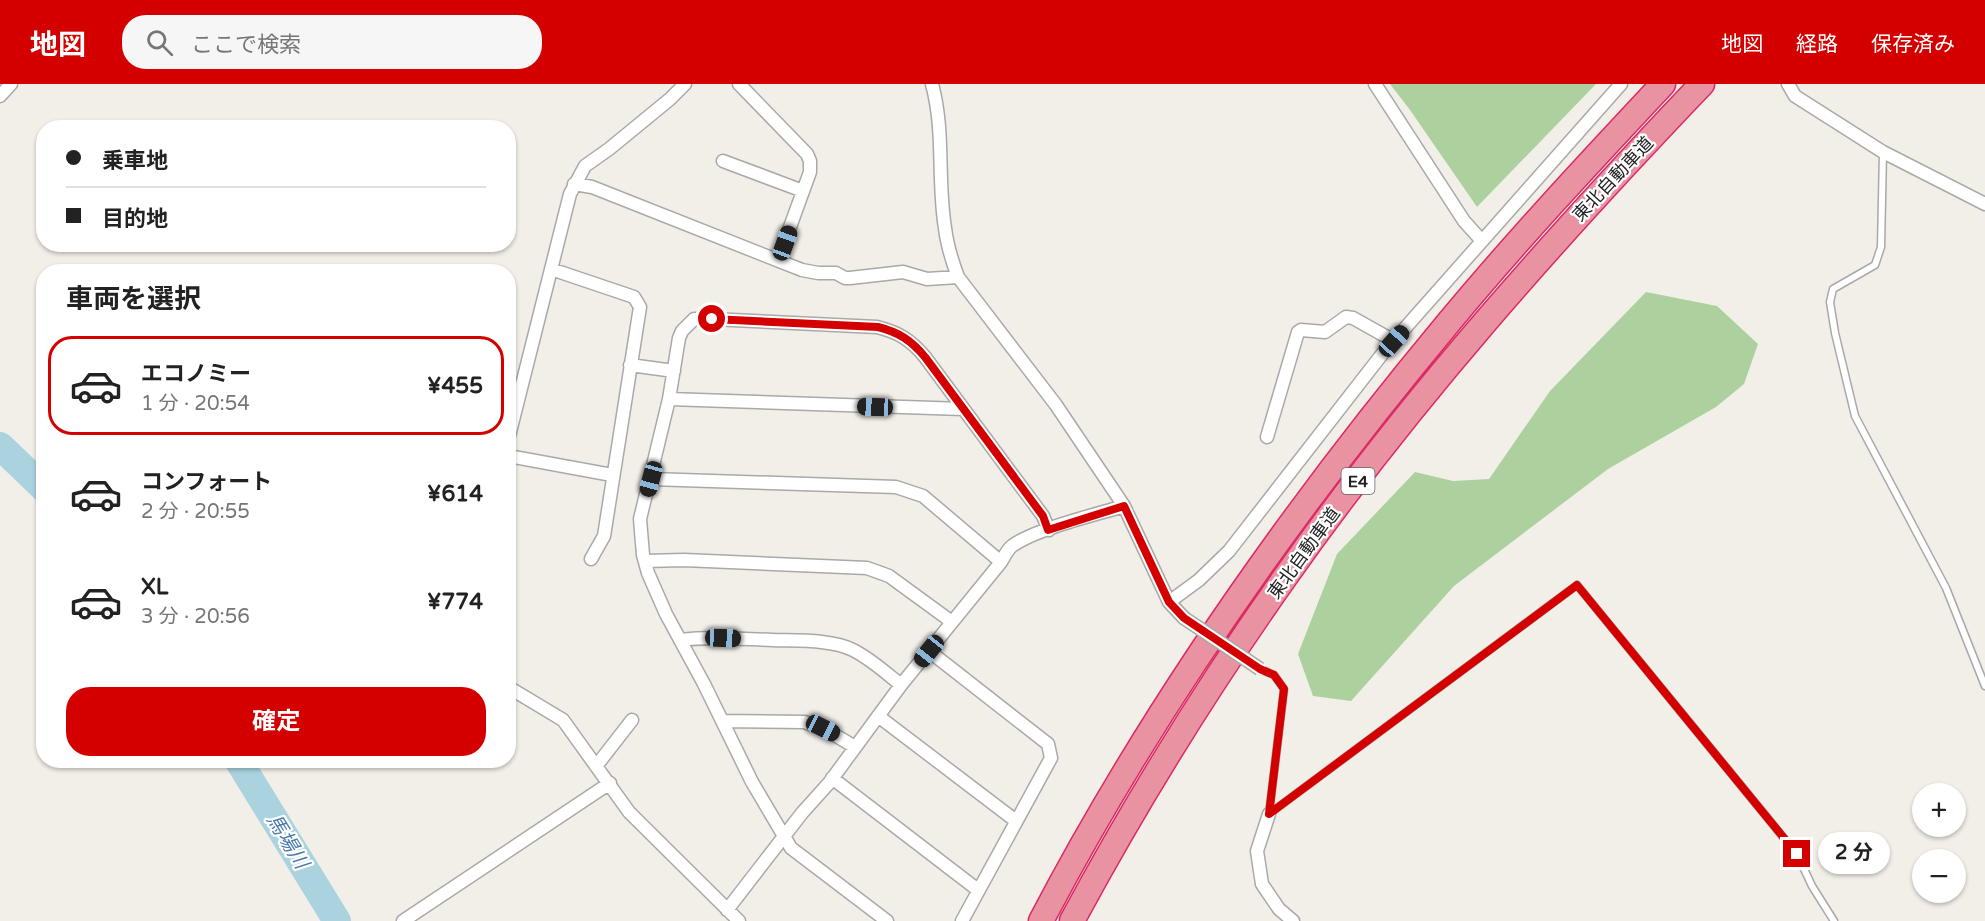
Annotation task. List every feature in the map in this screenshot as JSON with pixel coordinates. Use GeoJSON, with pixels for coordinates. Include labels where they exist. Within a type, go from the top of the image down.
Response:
{"type":"FeatureCollection","features":[{"type":"Feature","properties":{"kind":"highway","name":"東北自動車道"},"geometry":{"type":"LineString","coordinates":[[1041,921],[1065,874],[1168,703],[1238,599],[1323,481],[1449,322],[1571,183],[1663,84]]}},
{"type":"Feature","properties":{"kind":"highway","name":"東北自動車道"},"geometry":{"type":"LineString","coordinates":[[1072,921],[1189,720],[1287,574],[1384,446],[1526,275],[1590,202],[1702,84]]}},
{"type":"Feature","properties":{"kind":"street"},"geometry":{"type":"LineString","coordinates":[[0,96],[11,84]]}},
{"type":"Feature","properties":{"kind":"street"},"geometry":{"type":"LineString","coordinates":[[516,408],[574,184],[585,166],[670,99],[685,84]]}},
{"type":"Feature","properties":{"kind":"street"},"geometry":{"type":"LineString","coordinates":[[739,84],[807,154],[810,162],[810,172],[778,260]]}},
{"type":"Feature","properties":{"kind":"street"},"geometry":{"type":"LineString","coordinates":[[932,84],[940,124],[944,226],[958,277],[1056,405],[1124,506],[1169,602],[1184,618],[1260,669]]}},
{"type":"Feature","properties":{"kind":"street"},"geometry":{"type":"LineString","coordinates":[[1375,84],[1464,221],[1482,241]]}},
{"type":"Feature","properties":{"kind":"street"},"geometry":{"type":"LineString","coordinates":[[1169,602],[1199,580],[1228,551],[1394,341],[1621,84]]}},
{"type":"Feature","properties":{"kind":"street"},"geometry":{"type":"LineString","coordinates":[[1788,84],[1795,96],[1883,152],[1985,204]]}},
{"type":"Feature","properties":{"kind":"street"},"geometry":{"type":"LineString","coordinates":[[723,161],[803,191]]}},
{"type":"Feature","properties":{"kind":"street"},"geometry":{"type":"LineString","coordinates":[[574,184],[592,187],[802,270],[836,273],[845,278],[903,272],[927,279],[958,277]]}},
{"type":"Feature","properties":{"kind":"street"},"geometry":{"type":"LineString","coordinates":[[551,269],[634,297],[640,307],[604,536],[591,559]]}},
{"type":"Feature","properties":{"kind":"street"},"geometry":{"type":"LineString","coordinates":[[1267,437],[1300,330],[1325,332],[1346,317],[1353,318],[1394,341]]}},
{"type":"Feature","properties":{"kind":"street"},"geometry":{"type":"LineString","coordinates":[[887,921],[791,848],[784,838],[752,782],[648,573],[640,519],[669,399],[682,331],[694,319],[878,327],[892,330],[914,344],[1043,516],[1048,530]]}},
{"type":"Feature","properties":{"kind":"street"},"geometry":{"type":"LineString","coordinates":[[630,365],[674,371]]}},
{"type":"Feature","properties":{"kind":"street"},"geometry":{"type":"LineString","coordinates":[[669,399],[963,409]]}},
{"type":"Feature","properties":{"kind":"street"},"geometry":{"type":"LineString","coordinates":[[516,457],[612,475]]}},
{"type":"Feature","properties":{"kind":"street"},"geometry":{"type":"LineString","coordinates":[[651,479],[896,487],[923,496],[1001,562]]}},
{"type":"Feature","properties":{"kind":"street"},"geometry":{"type":"LineString","coordinates":[[727,910],[832,778],[901,686],[1001,562],[1009,548],[1025,538],[1124,506]]}},
{"type":"Feature","properties":{"kind":"street"},"geometry":{"type":"LineString","coordinates":[[645,561],[684,560],[867,568],[889,576],[952,622]]}},
{"type":"Feature","properties":{"kind":"street"},"geometry":{"type":"LineString","coordinates":[[680,640],[700,638],[781,640],[840,646],[870,659],[901,686]]}},
{"type":"Feature","properties":{"kind":"street"},"geometry":{"type":"LineString","coordinates":[[929,651],[1048,744],[1052,758],[962,921]]}},
{"type":"Feature","properties":{"kind":"street"},"geometry":{"type":"LineString","coordinates":[[516,692],[563,720],[629,812],[740,921]]}},
{"type":"Feature","properties":{"kind":"street"},"geometry":{"type":"LineString","coordinates":[[878,716],[1016,822]]}},
{"type":"Feature","properties":{"kind":"street"},"geometry":{"type":"LineString","coordinates":[[597,765],[632,720]]}},
{"type":"Feature","properties":{"kind":"street"},"geometry":{"type":"LineString","coordinates":[[722,721],[804,722],[823,728],[855,747]]}},
{"type":"Feature","properties":{"kind":"street"},"geometry":{"type":"LineString","coordinates":[[832,778],[978,890]]}},
{"type":"Feature","properties":{"kind":"street"},"geometry":{"type":"LineString","coordinates":[[403,921],[610,783]]}},
{"type":"Feature","properties":{"kind":"street"},"geometry":{"type":"LineString","coordinates":[[1269,814],[1257,851],[1262,884],[1279,909],[1293,921]]}},
{"type":"Feature","properties":{"kind":"lane"},"geometry":{"type":"LineString","coordinates":[[1883,152],[1881,247],[1875,265],[1833,289],[1830,302],[1835,333],[1856,416],[1946,588],[1985,686]]}},
{"type":"Feature","properties":{"kind":"lane"},"geometry":{"type":"LineString","coordinates":[[1269,814],[1577,585],[1797,854],[1812,886],[1834,921]]}},
{"type":"Feature","properties":{"kind":"lane"},"geometry":{"type":"LineString","coordinates":[[1260,669],[1274,675],[1284,689],[1269,814]]}},
{"type":"Feature","properties":{"kind":"green space"},"geometry":{"type":"Polygon","coordinates":[[[1390,84],[1596,84],[1477,207],[1390,84]]]}},
{"type":"Feature","properties":{"kind":"green space"},"geometry":{"type":"Polygon","coordinates":[[[1646,292],[1717,306],[1758,344],[1744,384],[1716,407],[1608,469],[1454,586],[1351,701],[1313,696],[1298,654],[1337,554],[1415,472],[1453,481],[1489,479],[1550,391],[1646,292]]]}},
{"type":"Feature","properties":{"kind":"waterway","name":"馬場川"},"geometry":{"type":"LineString","coordinates":[[0,446],[36,480]]}},
{"type":"Feature","properties":{"kind":"waterway","name":"馬場川"},"geometry":{"type":"LineString","coordinates":[[243,768],[337,921]]}},
{"type":"Feature","properties":{"kind":"route"},"geometry":{"type":"LineString","coordinates":[[712,319],[878,327],[892,330],[914,344],[925,357],[1043,516],[1048,530],[1124,506],[1169,602],[1184,618],[1260,669],[1274,675],[1284,689],[1269,814],[1577,585],[1797,854]]}}]}
